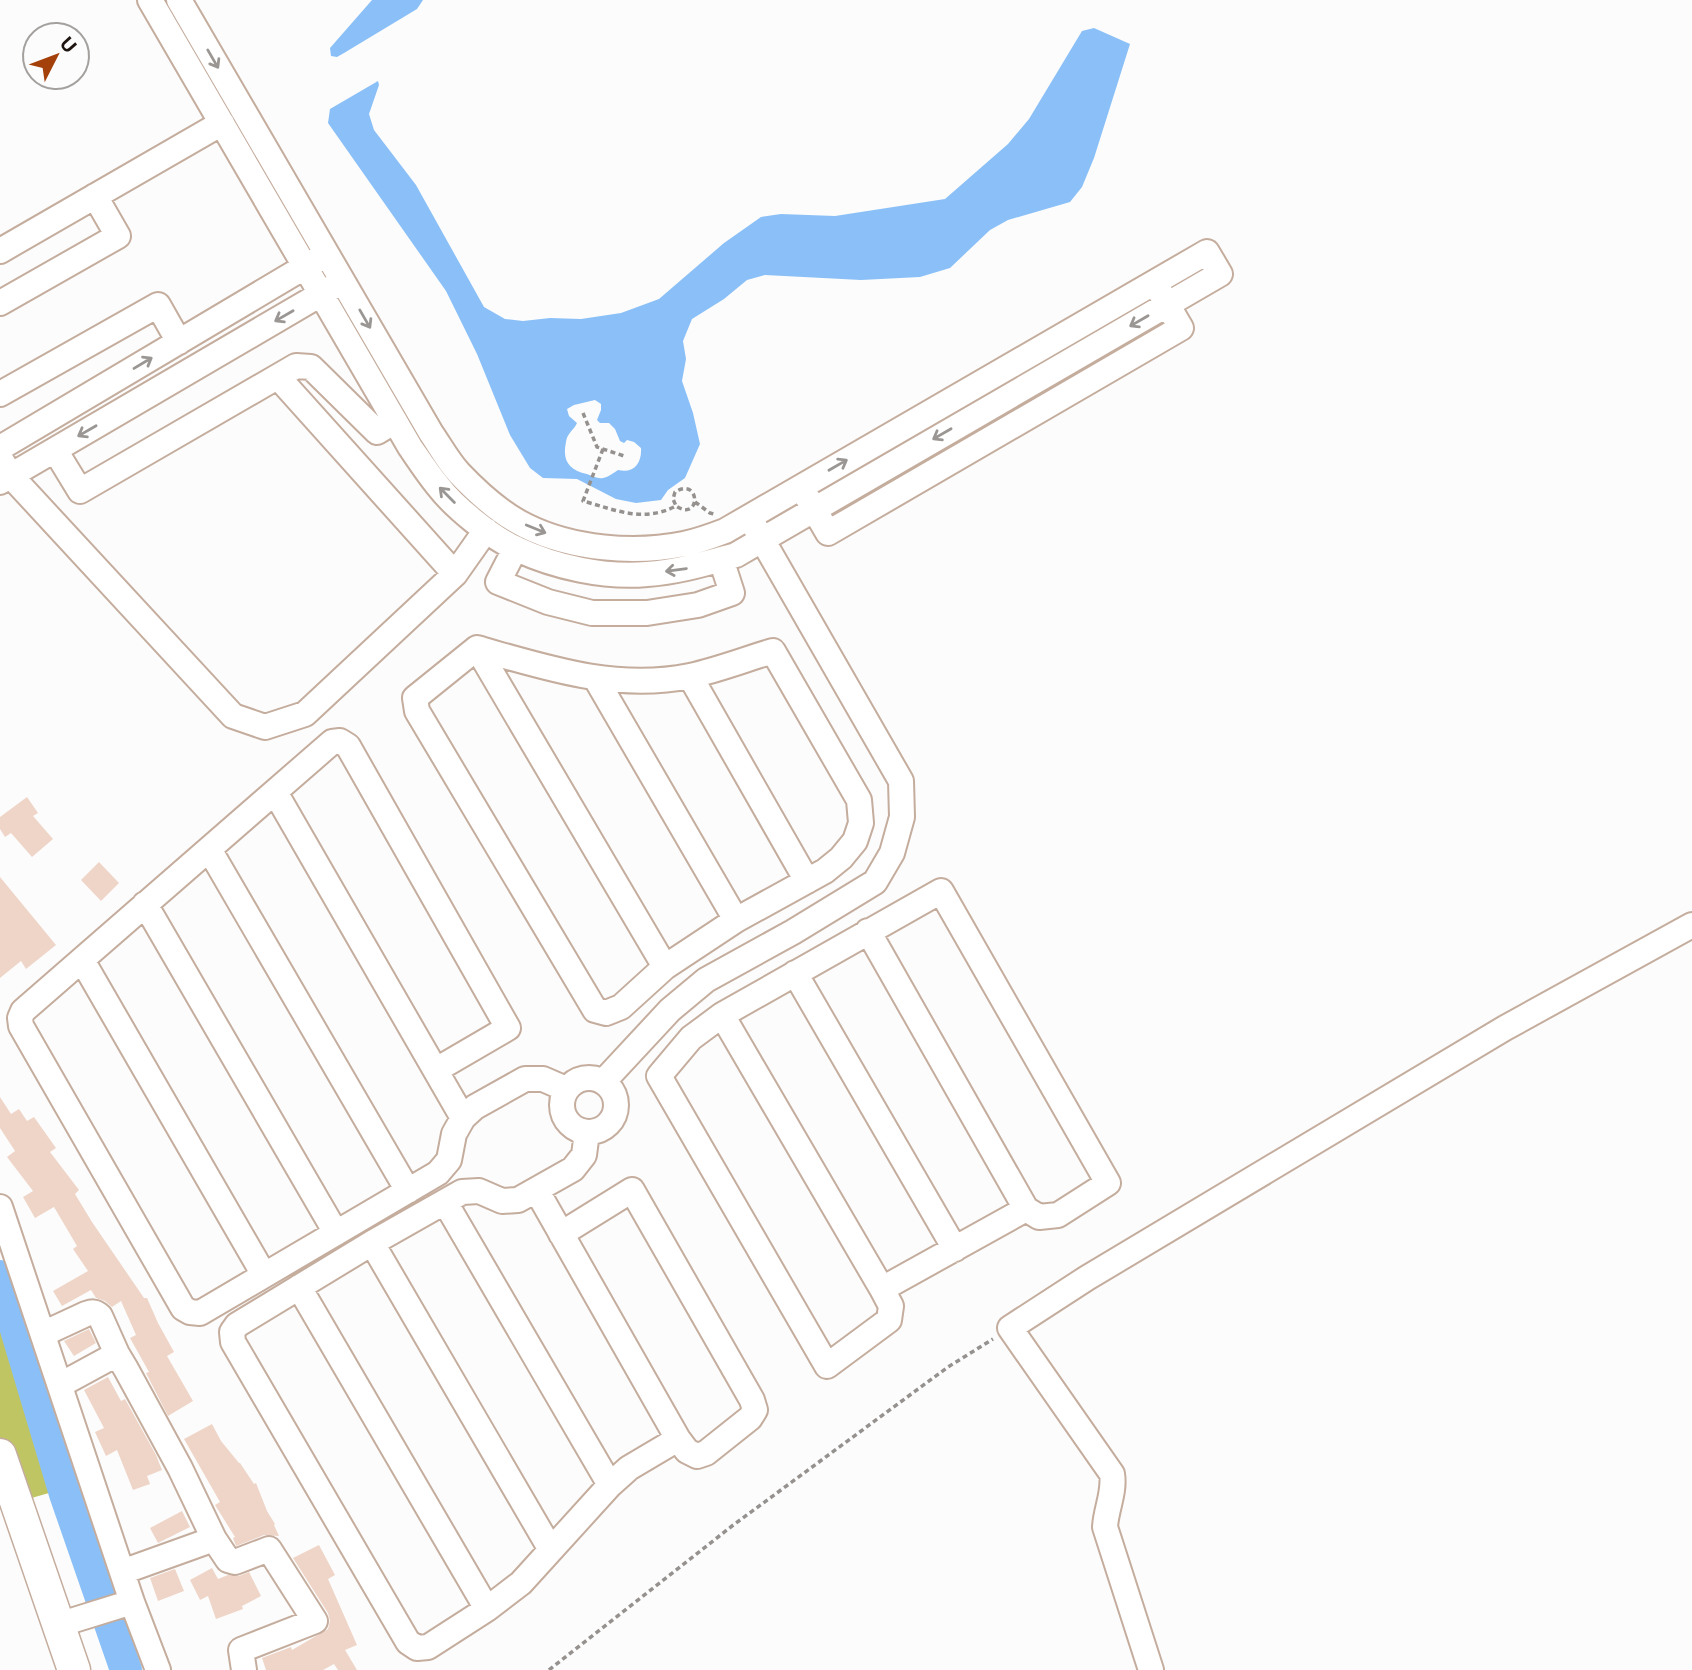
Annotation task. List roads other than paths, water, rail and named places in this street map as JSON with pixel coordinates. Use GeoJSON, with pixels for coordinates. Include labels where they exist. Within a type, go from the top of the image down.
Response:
{"type":"FeatureCollection","features":[{"type":"Feature","properties":{"kind":"main road"},"geometry":{"type":"LineString","coordinates":[[0,1455],[74,1670]]}},
{"type":"Feature","properties":{"kind":"street"},"geometry":{"type":"LineString","coordinates":[[150,0],[410,447],[439,488],[473,521],[515,549],[561,566],[604,573],[646,575],[691,568],[736,555],[1220,274],[1207,252],[725,531],[685,544],[645,550],[607,548],[568,541],[526,526],[489,501],[458,471],[431,433],[179,0]]}},
{"type":"Feature","properties":{"kind":"street"},"geometry":{"type":"LineString","coordinates":[[0,251],[222,123]]}},
{"type":"Feature","properties":{"kind":"street"},"geometry":{"type":"LineString","coordinates":[[0,303],[118,236],[95,196]]}},
{"type":"Feature","properties":{"kind":"street"},"geometry":{"type":"LineString","coordinates":[[0,448],[327,254]]}},
{"type":"Feature","properties":{"kind":"street"},"geometry":{"type":"LineString","coordinates":[[343,281],[55,450],[4,472],[233,716],[265,727],[305,714],[455,574],[486,530]]}},
{"type":"Feature","properties":{"kind":"street"},"geometry":{"type":"LineString","coordinates":[[1154,283],[1167,305]]}},
{"type":"Feature","properties":{"kind":"street"},"geometry":{"type":"LineString","coordinates":[[0,394],[158,304],[179,342]]}},
{"type":"Feature","properties":{"kind":"street"},"geometry":{"type":"LineString","coordinates":[[55,450],[80,491],[296,366],[311,368],[377,432],[395,421]]}},
{"type":"Feature","properties":{"kind":"street"},"geometry":{"type":"LineString","coordinates":[[278,377],[455,574]]}},
{"type":"Feature","properties":{"kind":"street"},"geometry":{"type":"LineString","coordinates":[[801,487],[814,509]]}},
{"type":"Feature","properties":{"kind":"street"},"geometry":{"type":"LineString","coordinates":[[604,1082],[670,1010],[706,980],[793,932],[875,882],[892,853],[902,817],[901,781],[749,517]]}},
{"type":"Feature","properties":{"kind":"street"},"geometry":{"type":"LineString","coordinates":[[515,549],[498,582],[548,602],[592,613],[647,612],[698,605],[732,593],[721,559]]}},
{"type":"Feature","properties":{"kind":"street"},"geometry":{"type":"LineString","coordinates":[[477,648],[596,679],[648,681],[690,676],[773,651],[859,800],[861,823],[855,841],[841,858],[825,871],[736,920],[665,967],[621,1007],[606,1013],[595,1010],[417,711],[415,698],[477,648]]}},
{"type":"Feature","properties":{"kind":"street"},"geometry":{"type":"LineString","coordinates":[[477,648],[665,967]]}},
{"type":"Feature","properties":{"kind":"street"},"geometry":{"type":"LineString","coordinates":[[690,676],[807,881]]}},
{"type":"Feature","properties":{"kind":"street"},"geometry":{"type":"LineString","coordinates":[[596,679],[736,920]]}},
{"type":"Feature","properties":{"kind":"street"},"geometry":{"type":"LineString","coordinates":[[436,1070],[508,1028],[348,746],[340,741],[332,742],[23,1010],[20,1018],[21,1026],[183,1307],[190,1312],[200,1313],[438,1173],[449,1160],[454,1135],[463,1118],[475,1107],[525,1079],[543,1079],[566,1089]]}},
{"type":"Feature","properties":{"kind":"street"},"geometry":{"type":"LineString","coordinates":[[275,792],[463,1118]]}},
{"type":"Feature","properties":{"kind":"street"},"geometry":{"type":"LineString","coordinates":[[209,849],[408,1191]]}},
{"type":"Feature","properties":{"kind":"street"},"geometry":{"type":"LineString","coordinates":[[722,1015],[891,1306],[890,1320],[827,1366],[659,1076],[691,1038],[722,1015],[757,994],[868,931],[940,891],[1108,1183],[1058,1215],[1039,1217],[1026,1209],[868,931]]}},
{"type":"Feature","properties":{"kind":"street"},"geometry":{"type":"LineString","coordinates":[[774,900],[793,932]]}},
{"type":"Feature","properties":{"kind":"street"},"geometry":{"type":"LineString","coordinates":[[145,904],[336,1233]]}},
{"type":"Feature","properties":{"kind":"street"},"geometry":{"type":"LineString","coordinates":[[1151,1670],[1105,1527],[1114,1485],[1112,1474],[1010,1328],[1087,1278],[1505,1028],[1692,925]]}},
{"type":"Feature","properties":{"kind":"street"},"geometry":{"type":"LineString","coordinates":[[82,960],[264,1275]]}},
{"type":"Feature","properties":{"kind":"street"},"geometry":{"type":"LineString","coordinates":[[739,961],[757,994]]}},
{"type":"Feature","properties":{"kind":"street"},"geometry":{"type":"LineString","coordinates":[[795,973],[955,1249]]}},
{"type":"Feature","properties":{"kind":"street"},"geometry":{"type":"LineString","coordinates":[[591,1077],[604,1082],[614,1093],[617,1107],[612,1120],[601,1130],[587,1132],[573,1128],[564,1117],[561,1103],[566,1089],[577,1080],[591,1077]]}},
{"type":"Feature","properties":{"kind":"street"},"geometry":{"type":"LineString","coordinates":[[587,1132],[584,1155],[573,1169],[537,1191],[518,1200],[502,1200],[479,1191],[462,1192],[237,1325],[232,1332],[233,1342],[408,1642],[417,1648],[428,1647],[522,1583],[610,1485],[629,1468],[678,1440]]}},
{"type":"Feature","properties":{"kind":"street"},"geometry":{"type":"LineString","coordinates":[[537,1191],[561,1234],[678,1440],[687,1451],[697,1456],[706,1453],[750,1418],[755,1410],[752,1400],[632,1190],[561,1234]]}},
{"type":"Feature","properties":{"kind":"street"},"geometry":{"type":"LineString","coordinates":[[445,1202],[610,1485]]}},
{"type":"Feature","properties":{"kind":"street"},"geometry":{"type":"LineString","coordinates":[[0,1207],[122,1572],[129,1603],[158,1670]]}},
{"type":"Feature","properties":{"kind":"street"},"geometry":{"type":"LineString","coordinates":[[882,1289],[1026,1209]]}},
{"type":"Feature","properties":{"kind":"street"},"geometry":{"type":"LineString","coordinates":[[372,1243],[551,1550]]}},
{"type":"Feature","properties":{"kind":"street"},"geometry":{"type":"LineString","coordinates":[[299,1287],[487,1609]]}},
{"type":"Feature","properties":{"kind":"street"},"geometry":{"type":"LineString","coordinates":[[43,1335],[86,1314],[92,1312],[100,1316],[117,1354],[180,1468],[214,1539],[228,1560],[233,1562],[269,1549],[315,1621],[242,1650],[244,1670]]}},
{"type":"Feature","properties":{"kind":"street"},"geometry":{"type":"LineString","coordinates":[[60,1385],[117,1354]]}},
{"type":"Feature","properties":{"kind":"street"},"geometry":{"type":"LineString","coordinates":[[122,1572],[214,1539]]}},
{"type":"Feature","properties":{"kind":"street"},"geometry":{"type":"LineString","coordinates":[[58,1625],[129,1603]]}},
{"type":"Feature","properties":{"kind":"water"},"geometry":{"type":"Polygon","coordinates":[[[372,0],[423,0],[417,9],[337,57],[331,56],[330,48],[372,0]]]}},
{"type":"Feature","properties":{"kind":"water"},"geometry":{"type":"Polygon","coordinates":[[[1094,28],[1130,44],[1094,158],[1082,187],[1070,202],[1008,220],[990,230],[950,268],[920,277],[861,280],[765,275],[747,280],[724,299],[692,319],[683,341],[686,359],[682,381],[700,444],[685,478],[668,490],[661,500],[636,503],[616,499],[577,479],[543,478],[530,468],[510,435],[477,354],[446,291],[328,123],[330,109],[378,81],[369,114],[374,130],[416,185],[484,307],[505,319],[581,319],[621,313],[659,299],[724,243],[761,217],[781,214],[835,216],[945,199],[1008,144],[1029,119],[1082,31],[1094,28]],[[595,400],[567,409],[569,416],[577,423],[568,436],[565,449],[568,464],[597,478],[607,477],[618,470],[633,469],[640,458],[641,448],[634,442],[620,441],[609,423],[600,423],[597,420],[601,404],[595,400]]]}},
{"type":"Feature","properties":{"kind":"waterway"},"geometry":{"type":"LineString","coordinates":[[0,1276],[65,1494],[126,1670]]}}]}
